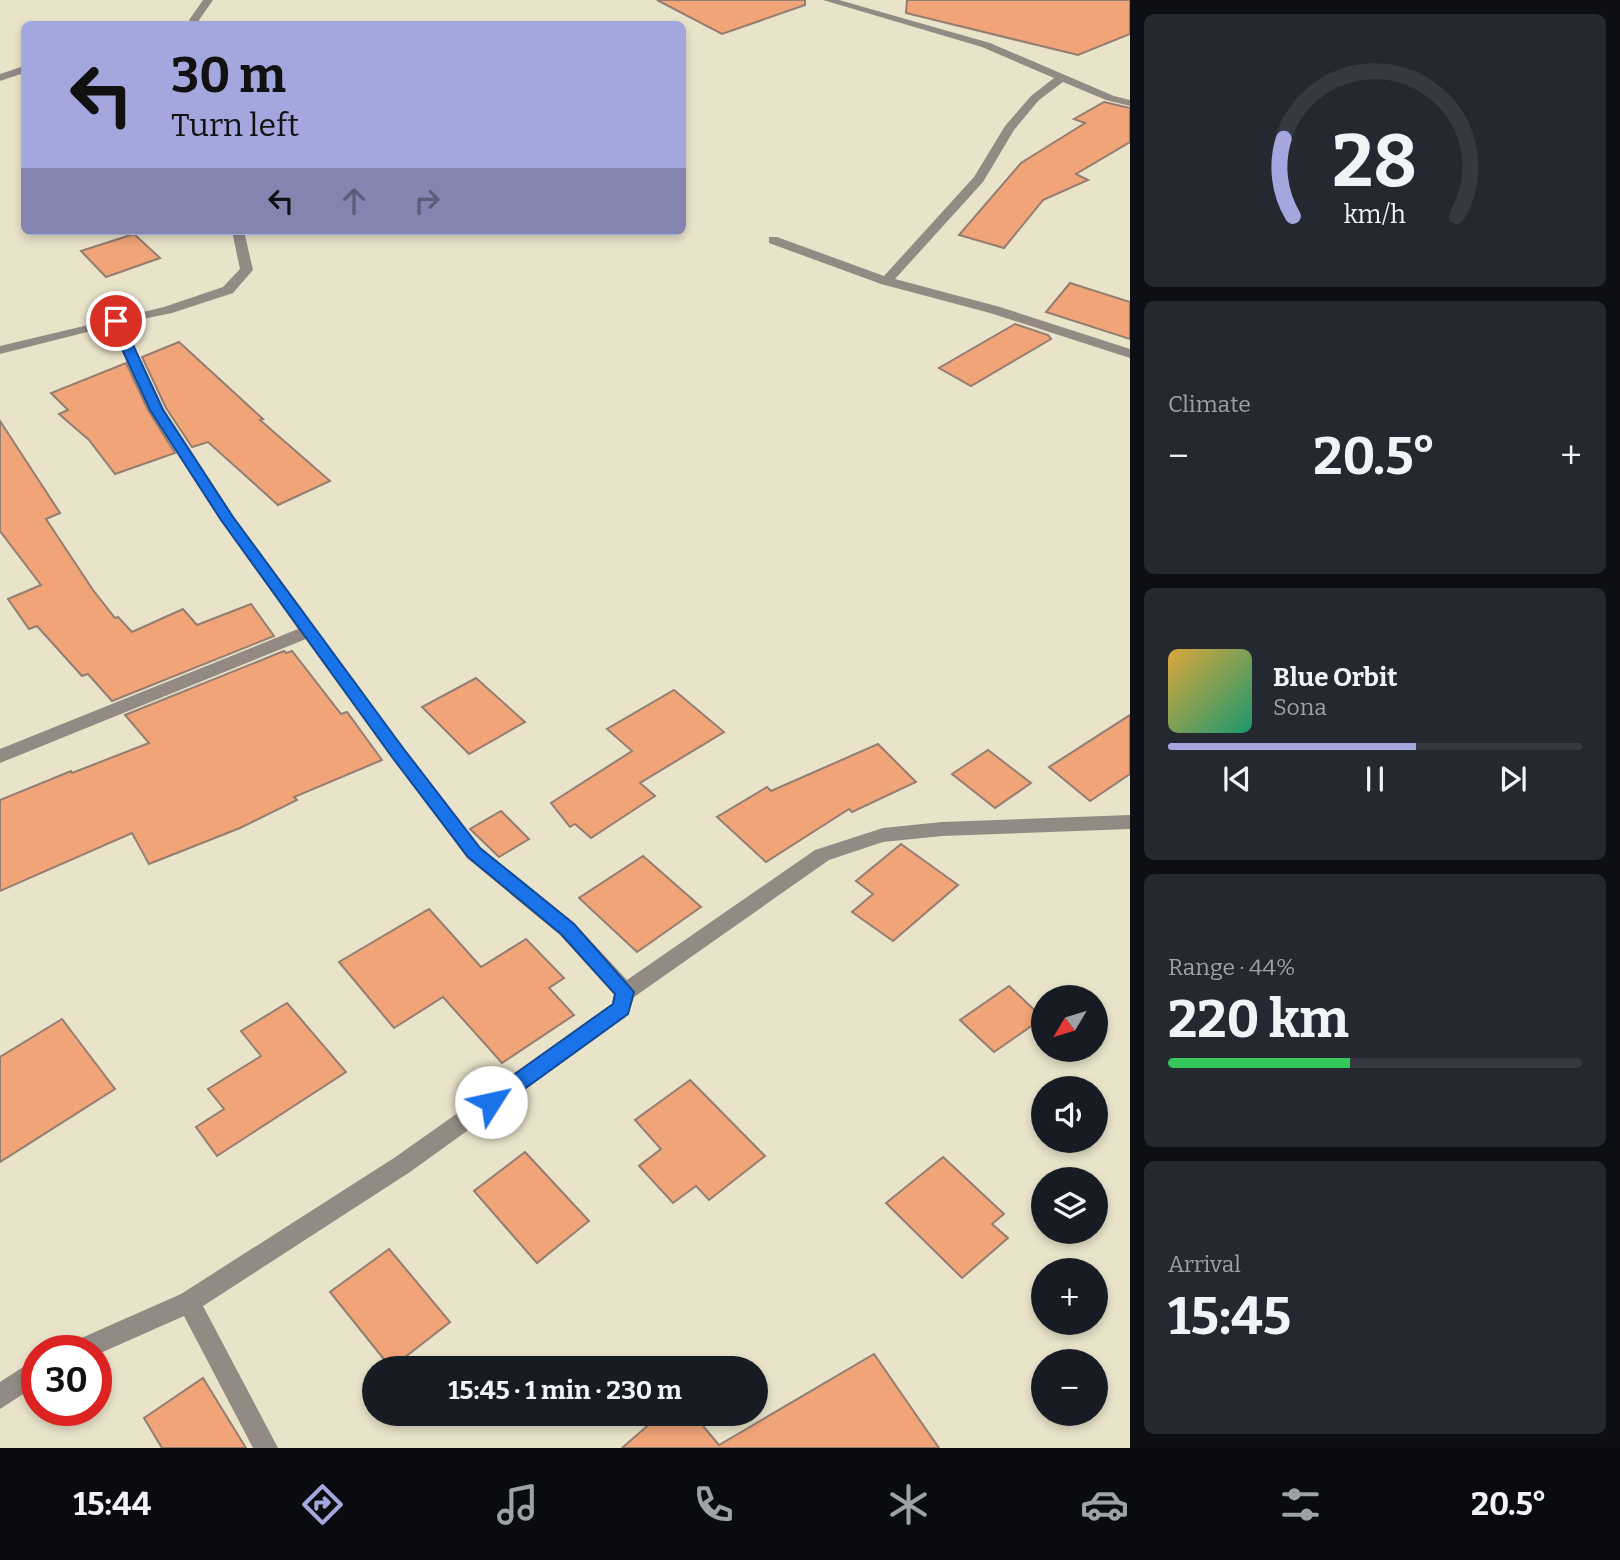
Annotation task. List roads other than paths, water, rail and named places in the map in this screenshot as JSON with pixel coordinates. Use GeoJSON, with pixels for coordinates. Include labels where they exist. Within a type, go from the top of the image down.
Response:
{"type":"FeatureCollection","features":[{"type":"Feature","properties":{"kind":"street"},"geometry":{"type":"LineString","coordinates":[[195,21],[208,0]]}},
{"type":"Feature","properties":{"kind":"street"},"geometry":{"type":"LineString","coordinates":[[828,0],[986,45],[1110,98],[1130,103]]}},
{"type":"Feature","properties":{"kind":"street"},"geometry":{"type":"LineString","coordinates":[[0,78],[21,70]]}},
{"type":"Feature","properties":{"kind":"street"},"geometry":{"type":"LineString","coordinates":[[886,281],[979,178],[1009,128],[1035,98],[1063,77]]}},
{"type":"Feature","properties":{"kind":"street"},"geometry":{"type":"LineString","coordinates":[[0,350],[166,310],[229,290],[247,270],[239,235]]}},
{"type":"Feature","properties":{"kind":"street"},"geometry":{"type":"LineString","coordinates":[[773,240],[886,281],[995,310],[1130,354]]}},
{"type":"Feature","properties":{"kind":"street"},"geometry":{"type":"LineString","coordinates":[[116,321],[157,410],[228,520],[474,853],[567,929],[625,992]]}},
{"type":"Feature","properties":{"kind":"street"},"geometry":{"type":"LineString","coordinates":[[0,756],[309,631]]}},
{"type":"Feature","properties":{"kind":"street"},"geometry":{"type":"LineString","coordinates":[[112,1336],[189,1302],[402,1165],[621,1009],[625,992],[822,855],[883,835],[919,831],[1130,822]]}},
{"type":"Feature","properties":{"kind":"street"},"geometry":{"type":"LineString","coordinates":[[189,1302],[266,1448]]}},
{"type":"Feature","properties":{"kind":"street"},"geometry":{"type":"LineString","coordinates":[[0,1397],[21,1382]]}}]}
